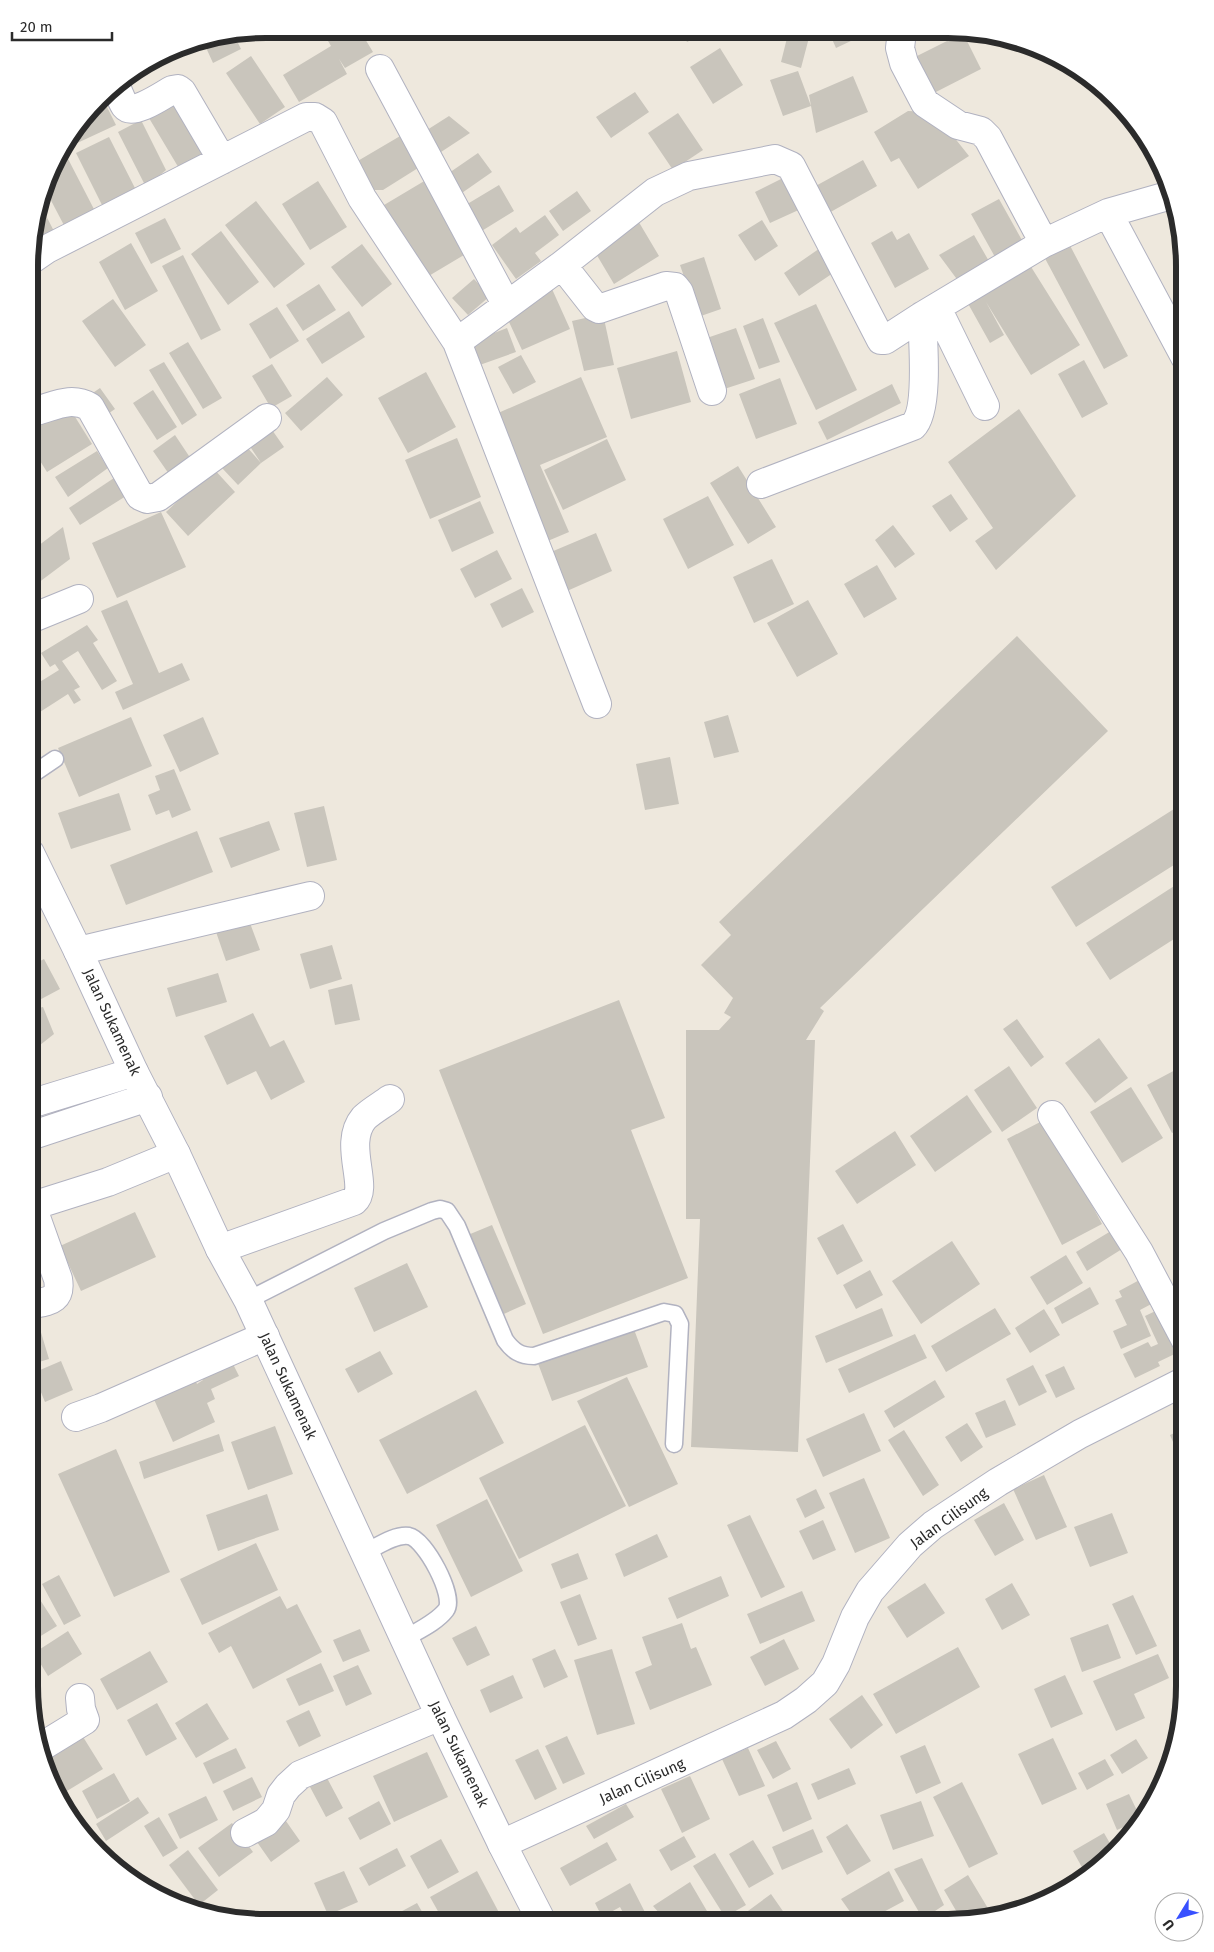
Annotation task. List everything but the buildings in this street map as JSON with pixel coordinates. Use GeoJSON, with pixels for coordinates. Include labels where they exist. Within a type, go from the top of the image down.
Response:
{"type":"FeatureCollection","features":[{"type":"Feature","properties":{"kind":"street"},"geometry":{"type":"LineString","coordinates":[[901,38],[900,48],[904,63],[925,104],[958,126],[981,131],[988,138],[1044,243]]}},
{"type":"Feature","properties":{"kind":"street"},"geometry":{"type":"LineString","coordinates":[[380,69],[506,304]]}},
{"type":"Feature","properties":{"kind":"street"},"geometry":{"type":"LineString","coordinates":[[118,91],[125,106],[129,109],[136,109],[172,90],[178,89],[182,92],[222,160]]}},
{"type":"Feature","properties":{"kind":"street"},"geometry":{"type":"LineString","coordinates":[[38,256],[306,117],[319,118],[324,122],[362,198],[457,342],[597,704]]}},
{"type":"Feature","properties":{"kind":"street"},"geometry":{"type":"LineString","coordinates":[[457,342],[506,304],[562,265],[655,192],[689,176],[775,159],[791,166],[880,340],[894,336],[929,312],[1044,243],[1108,212],[1166,196]]}},
{"type":"Feature","properties":{"kind":"street"},"geometry":{"type":"LineString","coordinates":[[1108,212],[1176,340]]}},
{"type":"Feature","properties":{"kind":"street"},"geometry":{"type":"LineString","coordinates":[[562,265],[595,307],[599,309],[666,286],[675,287],[679,292],[712,391]]}},
{"type":"Feature","properties":{"kind":"street"},"geometry":{"type":"LineString","coordinates":[[929,312],[985,406]]}},
{"type":"Feature","properties":{"kind":"street"},"geometry":{"type":"LineString","coordinates":[[761,484],[912,426],[917,422],[920,413],[929,312]]}},
{"type":"Feature","properties":{"kind":"street"},"geometry":{"type":"LineString","coordinates":[[38,410],[71,400],[90,407],[140,496],[147,499],[158,497],[267,418]]}},
{"type":"Feature","properties":{"kind":"street"},"geometry":{"type":"LineString","coordinates":[[38,616],[79,598]]}},
{"type":"Feature","properties":{"kind":"street","name":"Jalan Sukamenak"},"geometry":{"type":"LineString","coordinates":[[38,869],[220,1249],[248,1300],[366,1552],[440,1716],[538,1914]]}},
{"type":"Feature","properties":{"kind":"street"},"geometry":{"type":"LineString","coordinates":[[78,951],[310,896]]}},
{"type":"Feature","properties":{"kind":"street"},"geometry":{"type":"LineString","coordinates":[[38,1102],[134,1072]]}},
{"type":"Feature","properties":{"kind":"street"},"geometry":{"type":"LineString","coordinates":[[38,1133],[148,1097]]}},
{"type":"Feature","properties":{"kind":"street"},"geometry":{"type":"LineString","coordinates":[[220,1249],[354,1201],[358,1197],[360,1187],[354,1150],[357,1133],[364,1118],[390,1099]]}},
{"type":"Feature","properties":{"kind":"street"},"geometry":{"type":"LineString","coordinates":[[1052,1115],[1139,1252],[1176,1322]]}},
{"type":"Feature","properties":{"kind":"street"},"geometry":{"type":"LineString","coordinates":[[38,1204],[108,1182],[176,1154]]}},
{"type":"Feature","properties":{"kind":"street"},"geometry":{"type":"LineString","coordinates":[[38,1228],[58,1279],[59,1288],[57,1296],[38,1303]]}},
{"type":"Feature","properties":{"kind":"street"},"geometry":{"type":"LineString","coordinates":[[76,1417],[265,1336]]}},
{"type":"Feature","properties":{"kind":"street","name":"Jalan Cilisung"},"geometry":{"type":"LineString","coordinates":[[502,1844],[784,1715],[806,1700],[825,1683],[836,1664],[855,1617],[870,1590],[910,1544],[927,1530],[998,1482],[1080,1434],[1176,1386]]}},
{"type":"Feature","properties":{"kind":"street"},"geometry":{"type":"LineString","coordinates":[[45,1745],[85,1720],[80,1709],[80,1698]]}},
{"type":"Feature","properties":{"kind":"street"},"geometry":{"type":"LineString","coordinates":[[245,1834],[266,1822],[276,1810],[281,1795],[300,1775],[440,1716]]}},
{"type":"Feature","properties":{"kind":"lane"},"geometry":{"type":"LineString","coordinates":[[38,771],[55,759]]}},
{"type":"Feature","properties":{"kind":"lane"},"geometry":{"type":"LineString","coordinates":[[248,1300],[384,1231],[432,1210],[440,1209],[447,1211],[457,1226],[505,1340],[511,1348],[524,1356],[534,1356],[664,1312],[675,1314],[680,1324],[674,1444]]}},
{"type":"Feature","properties":{"kind":"lane"},"geometry":{"type":"LineString","coordinates":[[366,1552],[397,1537],[408,1536],[417,1539],[424,1547],[442,1581],[449,1600],[447,1610],[434,1621],[404,1639]]}}]}
